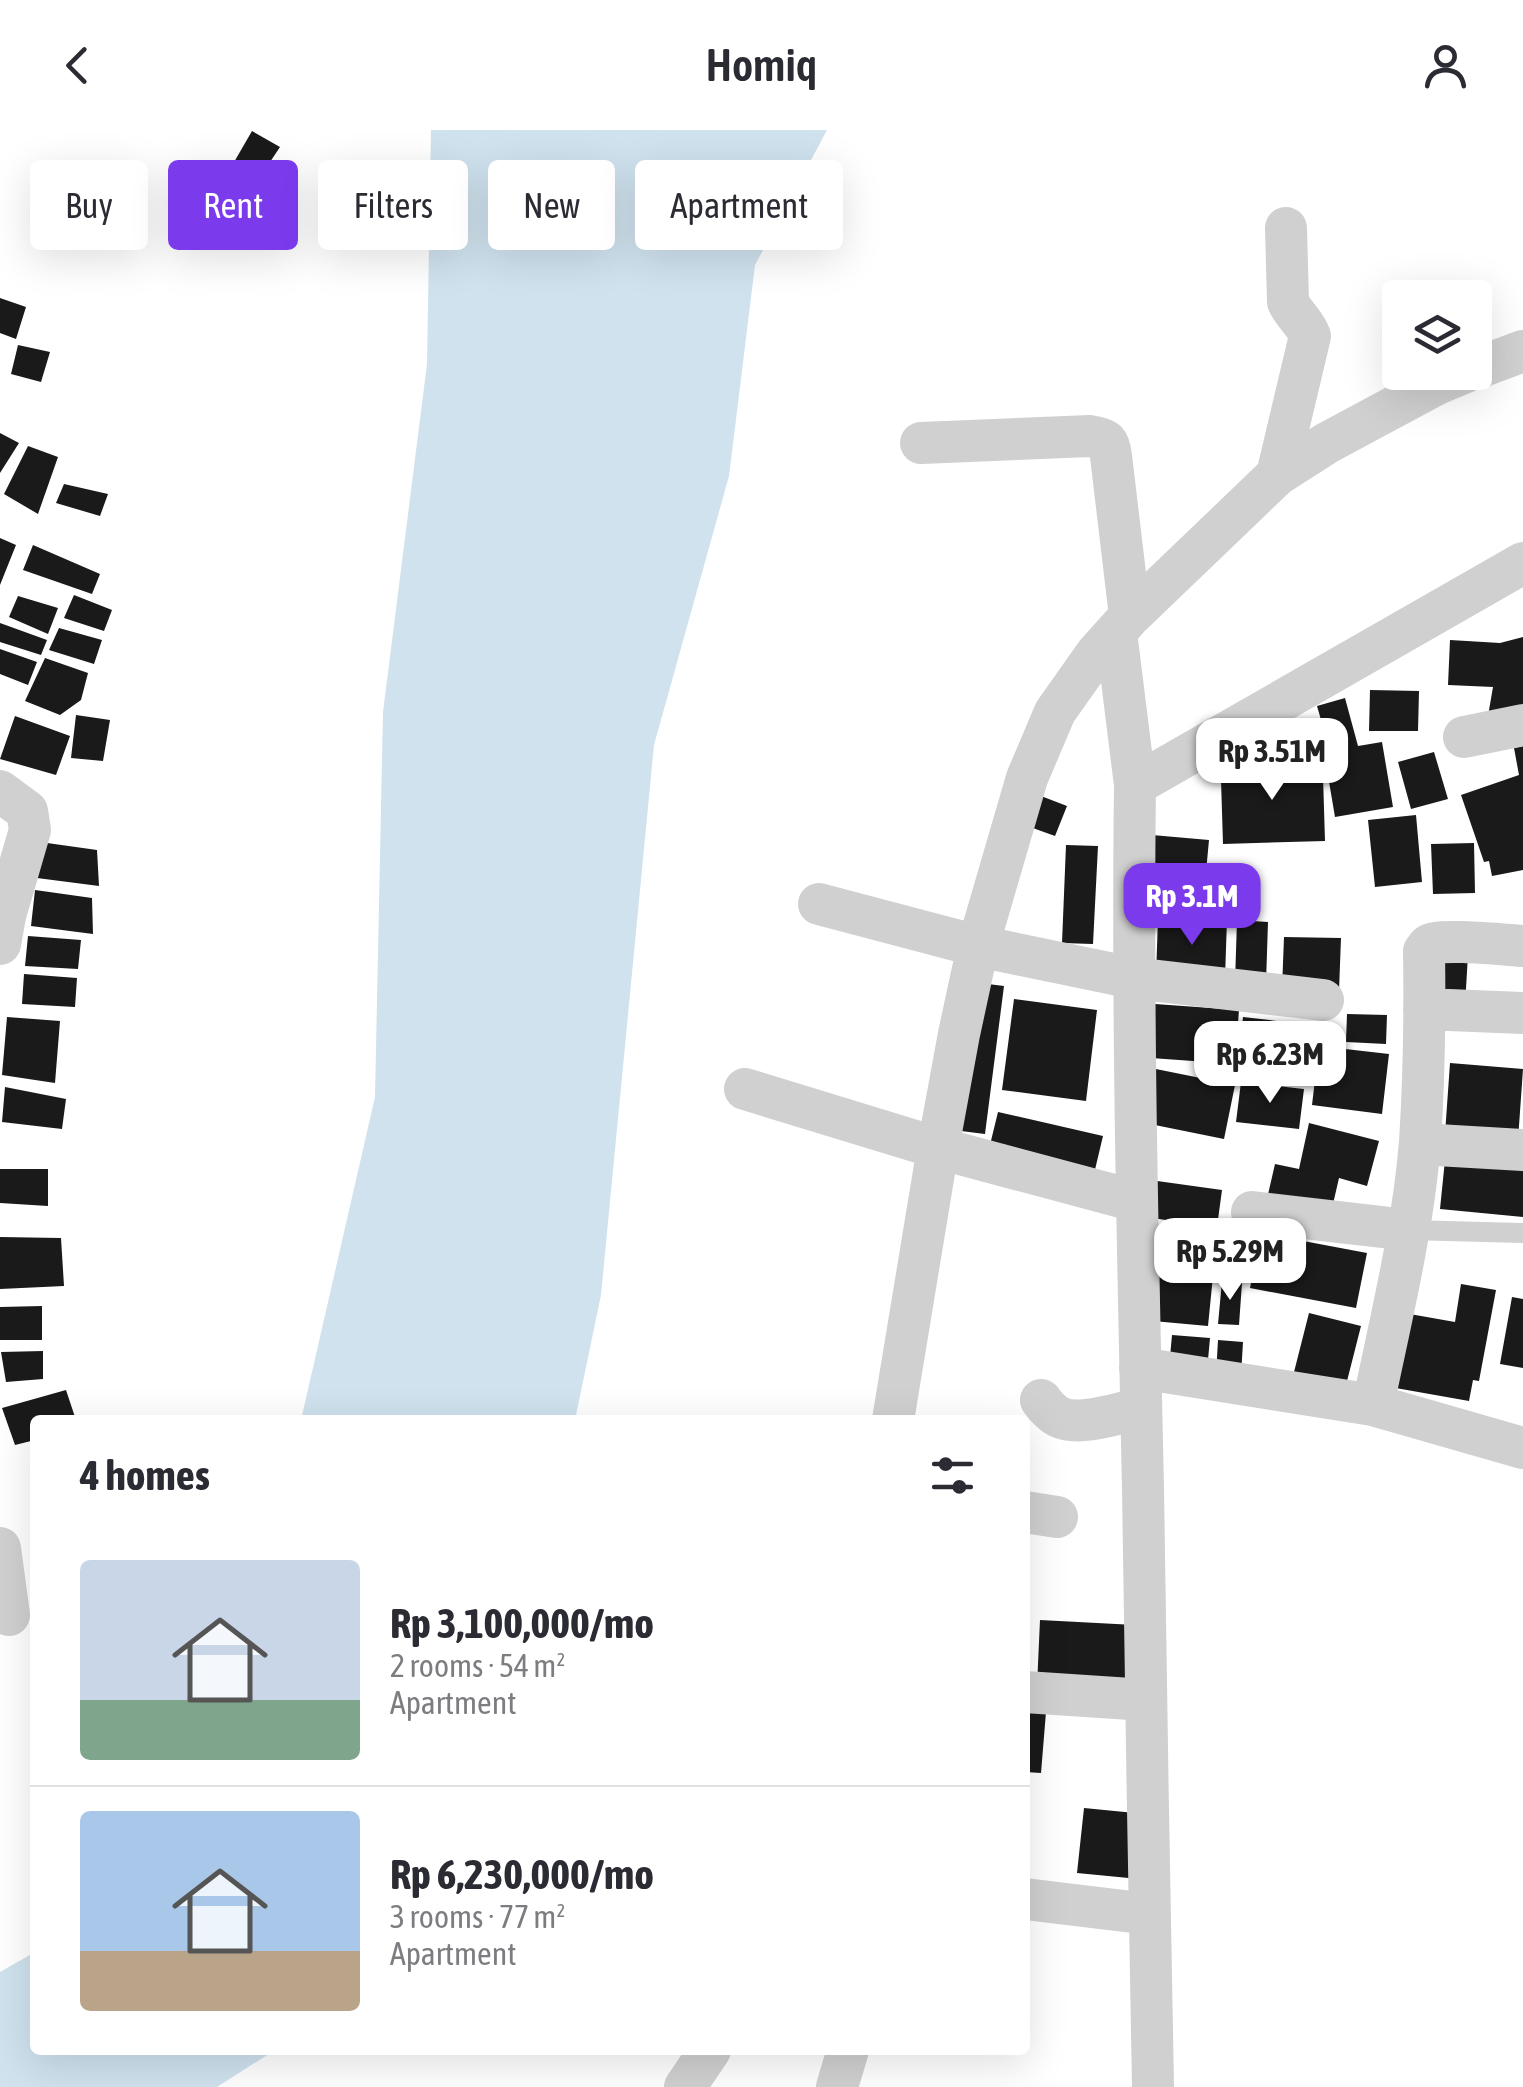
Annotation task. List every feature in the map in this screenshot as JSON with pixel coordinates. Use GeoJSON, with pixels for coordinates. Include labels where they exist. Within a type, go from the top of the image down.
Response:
{"type":"FeatureCollection","features":[{"type":"Feature","properties":{"kind":"street"},"geometry":{"type":"LineString","coordinates":[[1277,475],[1310,336],[1288,302],[1286,228]]}},
{"type":"Feature","properties":{"kind":"street"},"geometry":{"type":"LineString","coordinates":[[1492,362],[1523,350]]}},
{"type":"Feature","properties":{"kind":"street"},"geometry":{"type":"LineString","coordinates":[[894,1415],[958,1034],[978,946],[1028,778],[1055,712],[1096,654],[1123,624],[1277,475],[1327,442],[1424,390]]}},
{"type":"Feature","properties":{"kind":"street"},"geometry":{"type":"LineString","coordinates":[[921,442],[1090,436],[1107,440],[1111,456],[1135,785],[1136,1201],[1153,2087]]}},
{"type":"Feature","properties":{"kind":"street"},"geometry":{"type":"LineString","coordinates":[[1135,785],[1523,563]]}},
{"type":"Feature","properties":{"kind":"street"},"geometry":{"type":"LineString","coordinates":[[1464,737],[1523,724]]}},
{"type":"Feature","properties":{"kind":"street"},"geometry":{"type":"LineString","coordinates":[[0,791],[27,811],[30,830],[0,944]]}},
{"type":"Feature","properties":{"kind":"street"},"geometry":{"type":"LineString","coordinates":[[819,904],[978,946],[1133,978],[1323,1000]]}},
{"type":"Feature","properties":{"kind":"street"},"geometry":{"type":"LineString","coordinates":[[1374,1405],[1408,1230],[1420,1144],[1424,951],[1432,943],[1446,942],[1523,946]]}},
{"type":"Feature","properties":{"kind":"street"},"geometry":{"type":"LineString","coordinates":[[1424,1009],[1523,1013]]}},
{"type":"Feature","properties":{"kind":"street"},"geometry":{"type":"LineString","coordinates":[[745,1089],[938,1148],[1136,1201]]}},
{"type":"Feature","properties":{"kind":"street"},"geometry":{"type":"LineString","coordinates":[[1420,1144],[1523,1150]]}},
{"type":"Feature","properties":{"kind":"street"},"geometry":{"type":"LineString","coordinates":[[1252,1212],[1408,1230]]}},
{"type":"Feature","properties":{"kind":"street"},"geometry":{"type":"LineString","coordinates":[[1041,1400],[1053,1414],[1077,1422],[1140,1388],[1374,1405],[1523,1448]]}},
{"type":"Feature","properties":{"kind":"street"},"geometry":{"type":"LineString","coordinates":[[0,1548],[9,1615]]}},
{"type":"Feature","properties":{"kind":"street"},"geometry":{"type":"LineString","coordinates":[[1030,1692],[1146,1700]]}},
{"type":"Feature","properties":{"kind":"street"},"geometry":{"type":"LineString","coordinates":[[1030,1899],[1149,1914]]}},
{"type":"Feature","properties":{"kind":"street"},"geometry":{"type":"LineString","coordinates":[[685,2087],[707,2055]]}},
{"type":"Feature","properties":{"kind":"street"},"geometry":{"type":"LineString","coordinates":[[837,2087],[847,2055]]}},
{"type":"Feature","properties":{"kind":"lane"},"geometry":{"type":"LineString","coordinates":[[1408,1230],[1523,1233]]}},
{"type":"Feature","properties":{"kind":"water"},"geometry":{"type":"Polygon","coordinates":[[[431,130],[827,130],[811,160],[635,160],[635,250],[763,250],[755,265],[729,476],[654,745],[601,1295],[576,1415],[302,1415],[375,1097],[383,712],[427,364],[429,250],[468,250],[468,160],[430,160],[431,130]]]}},
{"type":"Feature","properties":{"kind":"water"},"geometry":{"type":"Polygon","coordinates":[[[30,1955],[30,2055],[267,2055],[217,2087],[0,2087],[0,1972],[30,1955]]]}},
{"type":"Feature","properties":{"kind":"building"},"geometry":{"type":"Polygon","coordinates":[[[252,131],[280,147],[271,160],[235,160],[252,131]]]}},
{"type":"Feature","properties":{"kind":"building"},"geometry":{"type":"Polygon","coordinates":[[[0,298],[26,307],[16,339],[0,333],[0,298]]]}},
{"type":"Feature","properties":{"kind":"building"},"geometry":{"type":"Polygon","coordinates":[[[18,345],[50,352],[41,382],[11,374],[18,345]]]}},
{"type":"Feature","properties":{"kind":"building"},"geometry":{"type":"Polygon","coordinates":[[[0,433],[19,443],[0,473],[0,433]]]}},
{"type":"Feature","properties":{"kind":"building"},"geometry":{"type":"Polygon","coordinates":[[[28,446],[58,457],[38,514],[4,494],[28,446]]]}},
{"type":"Feature","properties":{"kind":"building"},"geometry":{"type":"Polygon","coordinates":[[[64,484],[108,494],[100,516],[56,503],[64,484]]]}},
{"type":"Feature","properties":{"kind":"building"},"geometry":{"type":"Polygon","coordinates":[[[0,538],[16,545],[0,585],[0,538]]]}},
{"type":"Feature","properties":{"kind":"building"},"geometry":{"type":"Polygon","coordinates":[[[33,545],[100,574],[92,594],[23,570],[33,545]]]}},
{"type":"Feature","properties":{"kind":"building"},"geometry":{"type":"Polygon","coordinates":[[[74,595],[112,610],[104,631],[64,618],[74,595]]]}},
{"type":"Feature","properties":{"kind":"building"},"geometry":{"type":"Polygon","coordinates":[[[18,596],[58,608],[48,634],[9,617],[18,596]]]}},
{"type":"Feature","properties":{"kind":"building"},"geometry":{"type":"Polygon","coordinates":[[[0,623],[47,640],[41,655],[0,642],[0,623]]]}},
{"type":"Feature","properties":{"kind":"building"},"geometry":{"type":"Polygon","coordinates":[[[59,628],[102,640],[94,664],[49,650],[59,628]]]}},
{"type":"Feature","properties":{"kind":"building"},"geometry":{"type":"Polygon","coordinates":[[[1523,637],[1523,710],[1488,716],[1493,687],[1448,685],[1450,640],[1500,643],[1523,637]]]}},
{"type":"Feature","properties":{"kind":"building"},"geometry":{"type":"Polygon","coordinates":[[[0,649],[37,662],[28,685],[0,674],[0,649]]]}},
{"type":"Feature","properties":{"kind":"building"},"geometry":{"type":"Polygon","coordinates":[[[45,658],[88,673],[81,700],[60,715],[25,701],[45,658]]]}},
{"type":"Feature","properties":{"kind":"building"},"geometry":{"type":"Polygon","coordinates":[[[1370,690],[1419,691],[1418,731],[1369,731],[1370,690]]]}},
{"type":"Feature","properties":{"kind":"building"},"geometry":{"type":"Polygon","coordinates":[[[1345,698],[1358,746],[1382,742],[1393,807],[1335,817],[1324,752],[1330,751],[1317,706],[1345,698]]]}},
{"type":"Feature","properties":{"kind":"building"},"geometry":{"type":"Polygon","coordinates":[[[76,715],[110,720],[103,761],[71,758],[76,715]]]}},
{"type":"Feature","properties":{"kind":"building"},"geometry":{"type":"Polygon","coordinates":[[[15,716],[70,736],[56,775],[0,759],[15,716]]]}},
{"type":"Feature","properties":{"kind":"building"},"geometry":{"type":"Polygon","coordinates":[[[1273,742],[1287,777],[1323,776],[1325,841],[1223,844],[1221,780],[1250,778],[1241,755],[1273,742]]]}},
{"type":"Feature","properties":{"kind":"building"},"geometry":{"type":"Polygon","coordinates":[[[1523,746],[1523,870],[1492,876],[1461,795],[1519,775],[1514,748],[1523,746]]]}},
{"type":"Feature","properties":{"kind":"building"},"geometry":{"type":"Polygon","coordinates":[[[1434,752],[1448,799],[1411,809],[1398,762],[1434,752]]]}},
{"type":"Feature","properties":{"kind":"building"},"geometry":{"type":"Polygon","coordinates":[[[1041,796],[1067,806],[1055,836],[1030,827],[1041,796]]]}},
{"type":"Feature","properties":{"kind":"building"},"geometry":{"type":"Polygon","coordinates":[[[1416,815],[1422,882],[1375,887],[1368,820],[1416,815]]]}},
{"type":"Feature","properties":{"kind":"building"},"geometry":{"type":"Polygon","coordinates":[[[1152,835],[1209,840],[1202,915],[1145,909],[1152,835]]]}},
{"type":"Feature","properties":{"kind":"building"},"geometry":{"type":"Polygon","coordinates":[[[40,842],[97,850],[99,886],[37,878],[40,842]]]}},
{"type":"Feature","properties":{"kind":"building"},"geometry":{"type":"Polygon","coordinates":[[[1474,843],[1475,893],[1433,894],[1431,844],[1474,843]]]}},
{"type":"Feature","properties":{"kind":"building"},"geometry":{"type":"Polygon","coordinates":[[[1066,845],[1098,846],[1093,944],[1062,943],[1066,845]]]}},
{"type":"Feature","properties":{"kind":"building"},"geometry":{"type":"Polygon","coordinates":[[[35,890],[92,898],[93,934],[31,926],[35,890]]]}},
{"type":"Feature","properties":{"kind":"building"},"geometry":{"type":"Polygon","coordinates":[[[1158,918],[1227,919],[1225,978],[1156,976],[1158,918]]]}},
{"type":"Feature","properties":{"kind":"building"},"geometry":{"type":"Polygon","coordinates":[[[1237,920],[1268,922],[1266,983],[1235,982],[1237,920]]]}},
{"type":"Feature","properties":{"kind":"building"},"geometry":{"type":"Polygon","coordinates":[[[28,936],[81,940],[78,969],[25,966],[28,936]]]}},
{"type":"Feature","properties":{"kind":"building"},"geometry":{"type":"Polygon","coordinates":[[[1284,937],[1341,938],[1339,991],[1282,989],[1284,937]]]}},
{"type":"Feature","properties":{"kind":"building"},"geometry":{"type":"Polygon","coordinates":[[[1436,954],[1468,955],[1465,1005],[1434,1003],[1436,954]]]}},
{"type":"Feature","properties":{"kind":"building"},"geometry":{"type":"Polygon","coordinates":[[[24,974],[77,978],[75,1007],[22,1004],[24,974]]]}},
{"type":"Feature","properties":{"kind":"building"},"geometry":{"type":"Polygon","coordinates":[[[980,983],[1004,986],[985,1134],[961,1131],[980,983]]]}},
{"type":"Feature","properties":{"kind":"building"},"geometry":{"type":"Polygon","coordinates":[[[1014,999],[1097,1010],[1086,1101],[1002,1090],[1014,999]]]}},
{"type":"Feature","properties":{"kind":"building"},"geometry":{"type":"Polygon","coordinates":[[[1141,1003],[1239,1010],[1235,1064],[1137,1057],[1141,1003]]]}},
{"type":"Feature","properties":{"kind":"building"},"geometry":{"type":"Polygon","coordinates":[[[1347,1014],[1387,1015],[1386,1044],[1346,1042],[1347,1014]]]}},
{"type":"Feature","properties":{"kind":"building"},"geometry":{"type":"Polygon","coordinates":[[[7,1017],[60,1021],[55,1083],[2,1075],[7,1017]]]}},
{"type":"Feature","properties":{"kind":"building"},"geometry":{"type":"Polygon","coordinates":[[[1243,1017],[1312,1025],[1305,1079],[1237,1071],[1243,1017]]]}},
{"type":"Feature","properties":{"kind":"building"},"geometry":{"type":"Polygon","coordinates":[[[1319,1046],[1389,1054],[1382,1114],[1312,1105],[1319,1046]]]}},
{"type":"Feature","properties":{"kind":"building"},"geometry":{"type":"Polygon","coordinates":[[[1450,1063],[1523,1069],[1518,1140],[1445,1134],[1450,1063]]]}},
{"type":"Feature","properties":{"kind":"building"},"geometry":{"type":"Polygon","coordinates":[[[1151,1068],[1235,1085],[1224,1139],[1140,1122],[1151,1068]]]}},
{"type":"Feature","properties":{"kind":"building"},"geometry":{"type":"Polygon","coordinates":[[[1241,1082],[1304,1089],[1299,1129],[1236,1122],[1241,1082]]]}},
{"type":"Feature","properties":{"kind":"building"},"geometry":{"type":"Polygon","coordinates":[[[5,1087],[66,1099],[62,1129],[2,1122],[5,1087]]]}},
{"type":"Feature","properties":{"kind":"building"},"geometry":{"type":"Polygon","coordinates":[[[998,1112],[1103,1136],[1093,1178],[988,1153],[998,1112]]]}},
{"type":"Feature","properties":{"kind":"building"},"geometry":{"type":"Polygon","coordinates":[[[1309,1123],[1379,1141],[1367,1186],[1339,1178],[1330,1217],[1266,1203],[1275,1164],[1299,1169],[1309,1123]]]}},
{"type":"Feature","properties":{"kind":"building"},"geometry":{"type":"Polygon","coordinates":[[[1446,1150],[1523,1157],[1523,1217],[1440,1209],[1446,1150]]]}},
{"type":"Feature","properties":{"kind":"building"},"geometry":{"type":"Polygon","coordinates":[[[0,1169],[48,1169],[48,1206],[0,1203],[0,1169]]]}},
{"type":"Feature","properties":{"kind":"building"},"geometry":{"type":"Polygon","coordinates":[[[1150,1180],[1222,1190],[1217,1227],[1144,1217],[1150,1180]]]}},
{"type":"Feature","properties":{"kind":"building"},"geometry":{"type":"Polygon","coordinates":[[[1145,1226],[1212,1234],[1208,1268],[1141,1261],[1145,1226]]]}},
{"type":"Feature","properties":{"kind":"building"},"geometry":{"type":"Polygon","coordinates":[[[1261,1233],[1367,1253],[1356,1308],[1250,1288],[1261,1233]]]}},
{"type":"Feature","properties":{"kind":"building"},"geometry":{"type":"Polygon","coordinates":[[[0,1237],[61,1238],[64,1286],[0,1289],[0,1237]]]}},
{"type":"Feature","properties":{"kind":"building"},"geometry":{"type":"Polygon","coordinates":[[[1147,1270],[1213,1276],[1208,1326],[1142,1320],[1147,1270]]]}},
{"type":"Feature","properties":{"kind":"building"},"geometry":{"type":"Polygon","coordinates":[[[1222,1281],[1242,1283],[1239,1325],[1218,1324],[1222,1281]]]}},
{"type":"Feature","properties":{"kind":"building"},"geometry":{"type":"Polygon","coordinates":[[[1461,1284],[1496,1290],[1479,1381],[1473,1380],[1469,1401],[1390,1387],[1404,1313],[1455,1322],[1461,1284]]]}},
{"type":"Feature","properties":{"kind":"building"},"geometry":{"type":"Polygon","coordinates":[[[1512,1297],[1523,1299],[1523,1368],[1500,1364],[1512,1297]]]}},
{"type":"Feature","properties":{"kind":"building"},"geometry":{"type":"Polygon","coordinates":[[[42,1306],[42,1340],[0,1340],[0,1307],[42,1306]]]}},
{"type":"Feature","properties":{"kind":"building"},"geometry":{"type":"Polygon","coordinates":[[[1309,1313],[1361,1326],[1345,1389],[1293,1376],[1309,1313]]]}},
{"type":"Feature","properties":{"kind":"building"},"geometry":{"type":"Polygon","coordinates":[[[1172,1335],[1210,1338],[1207,1371],[1169,1368],[1172,1335]]]}},
{"type":"Feature","properties":{"kind":"building"},"geometry":{"type":"Polygon","coordinates":[[[1218,1340],[1243,1342],[1241,1376],[1216,1375],[1218,1340]]]}},
{"type":"Feature","properties":{"kind":"building"},"geometry":{"type":"Polygon","coordinates":[[[43,1351],[43,1379],[6,1382],[1,1352],[43,1351]]]}},
{"type":"Feature","properties":{"kind":"building"},"geometry":{"type":"Polygon","coordinates":[[[66,1390],[74,1415],[30,1415],[30,1441],[15,1445],[2,1408],[66,1390]]]}},
{"type":"Feature","properties":{"kind":"building"},"geometry":{"type":"Polygon","coordinates":[[[1040,1620],[1135,1625],[1132,1691],[1037,1686],[1040,1620]]]}},
{"type":"Feature","properties":{"kind":"building"},"geometry":{"type":"Polygon","coordinates":[[[1030,1711],[1046,1712],[1041,1773],[1030,1772],[1030,1711]]]}},
{"type":"Feature","properties":{"kind":"building"},"geometry":{"type":"Polygon","coordinates":[[[1084,1808],[1145,1814],[1139,1879],[1077,1873],[1084,1808]]]}}]}
